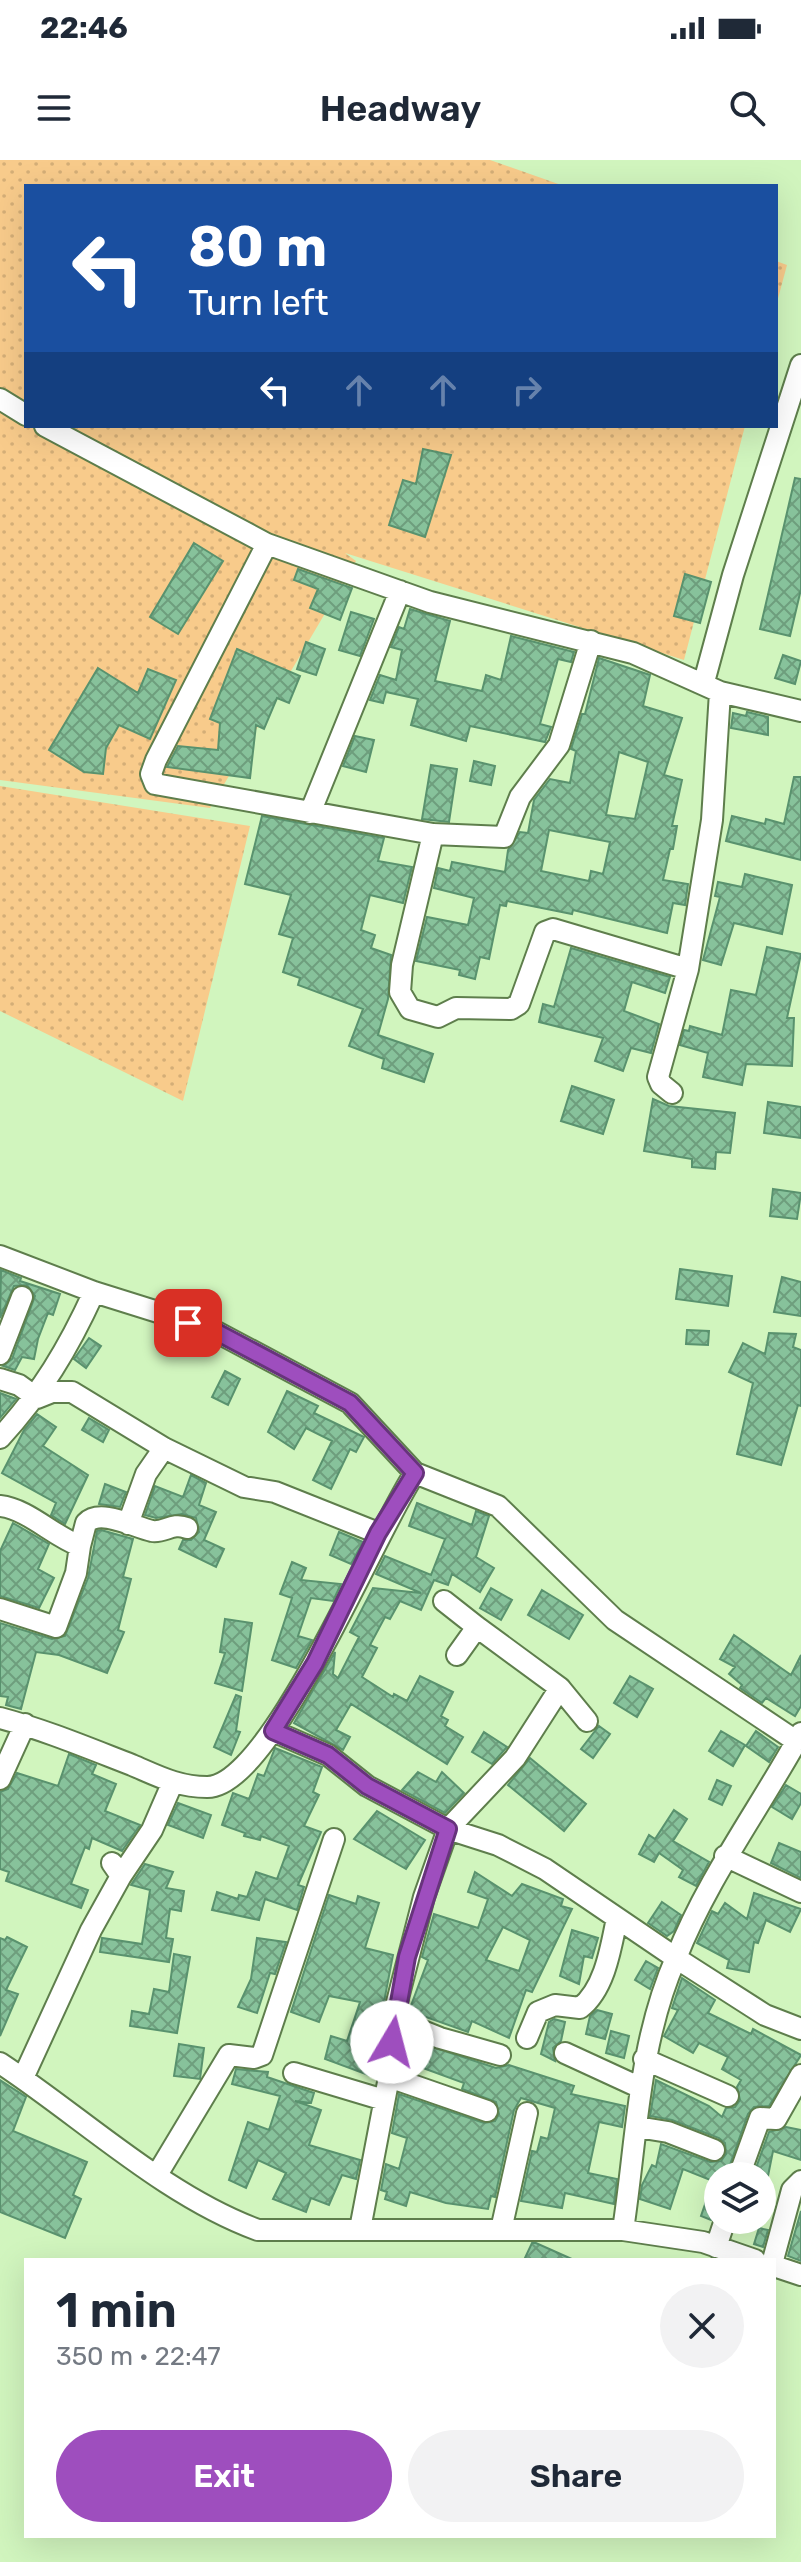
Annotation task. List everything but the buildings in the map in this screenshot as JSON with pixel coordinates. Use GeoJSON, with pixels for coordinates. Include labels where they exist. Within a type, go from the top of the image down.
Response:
{"type":"FeatureCollection","features":[{"type":"Feature","properties":{"kind":"street"},"geometry":{"type":"LineString","coordinates":[[672,1093],[658,1077],[688,969],[712,820],[712,687],[733,575],[801,365]]}},
{"type":"Feature","properties":{"kind":"street"},"geometry":{"type":"LineString","coordinates":[[0,399],[24,414]]}},
{"type":"Feature","properties":{"kind":"street"},"geometry":{"type":"LineString","coordinates":[[49,428],[267,544],[400,591],[633,653],[712,687],[801,711]]}},
{"type":"Feature","properties":{"kind":"street"},"geometry":{"type":"LineString","coordinates":[[267,544],[151,774],[155,784],[433,834],[500,838],[508,833],[520,797],[559,745],[591,641]]}},
{"type":"Feature","properties":{"kind":"street"},"geometry":{"type":"LineString","coordinates":[[310,813],[400,591]]}},
{"type":"Feature","properties":{"kind":"street"},"geometry":{"type":"LineString","coordinates":[[433,834],[402,965],[400,992],[410,1009],[438,1017],[456,1008],[511,1009],[519,1004],[545,932],[553,929],[688,969]]}},
{"type":"Feature","properties":{"kind":"street"},"geometry":{"type":"LineString","coordinates":[[0,1256],[94,1292],[209,1328],[350,1403],[415,1473],[498,1506],[615,1620],[797,1749],[725,1856],[660,1992],[644,2059],[623,2230]]}},
{"type":"Feature","properties":{"kind":"street"},"geometry":{"type":"LineString","coordinates":[[0,1438],[37,1398],[74,1336],[94,1292]]}},
{"type":"Feature","properties":{"kind":"street"},"geometry":{"type":"LineString","coordinates":[[0,1354],[22,1297]]}},
{"type":"Feature","properties":{"kind":"street"},"geometry":{"type":"LineString","coordinates":[[0,1379],[19,1385],[37,1398]]}},
{"type":"Feature","properties":{"kind":"street"},"geometry":{"type":"LineString","coordinates":[[37,1398],[52,1392],[72,1392],[164,1448],[244,1487],[275,1492],[378,1533]]}},
{"type":"Feature","properties":{"kind":"street"},"geometry":{"type":"LineString","coordinates":[[128,1524],[146,1474],[164,1448]]}},
{"type":"Feature","properties":{"kind":"street"},"geometry":{"type":"LineString","coordinates":[[0,1718],[25,1724],[172,1784],[206,1787],[225,1784],[273,1731],[315,1663],[378,1533],[415,1473]]}},
{"type":"Feature","properties":{"kind":"street"},"geometry":{"type":"LineString","coordinates":[[0,1506],[22,1513],[80,1546]]}},
{"type":"Feature","properties":{"kind":"street"},"geometry":{"type":"LineString","coordinates":[[0,1609],[56,1627],[76,1573],[80,1546],[89,1519],[101,1517],[155,1532],[173,1525],[187,1528]]}},
{"type":"Feature","properties":{"kind":"street"},"geometry":{"type":"LineString","coordinates":[[444,1601],[560,1688],[587,1721]]}},
{"type":"Feature","properties":{"kind":"street"},"geometry":{"type":"LineString","coordinates":[[457,1655],[477,1627]]}},
{"type":"Feature","properties":{"kind":"street"},"geometry":{"type":"LineString","coordinates":[[360,2229],[389,2077],[395,2020],[419,1912],[448,1829],[515,1758],[560,1688]]}},
{"type":"Feature","properties":{"kind":"street"},"geometry":{"type":"LineString","coordinates":[[0,1779],[25,1724]]}},
{"type":"Feature","properties":{"kind":"street"},"geometry":{"type":"LineString","coordinates":[[273,1731],[328,1755],[367,1786],[448,1829],[498,1845],[545,1869],[765,2015],[801,2029]]}},
{"type":"Feature","properties":{"kind":"street"},"geometry":{"type":"LineString","coordinates":[[23,2078],[117,1870],[152,1830],[172,1784]]}},
{"type":"Feature","properties":{"kind":"street"},"geometry":{"type":"LineString","coordinates":[[158,2173],[229,2055],[254,2058],[262,2055],[334,1839]]}},
{"type":"Feature","properties":{"kind":"street"},"geometry":{"type":"LineString","coordinates":[[725,1856],[801,1892]]}},
{"type":"Feature","properties":{"kind":"street"},"geometry":{"type":"LineString","coordinates":[[527,2038],[538,2012],[555,2005],[580,2008],[591,1997],[608,1957],[617,1918]]}},
{"type":"Feature","properties":{"kind":"street"},"geometry":{"type":"LineString","coordinates":[[395,2020],[440,2038],[500,2055]]}},
{"type":"Feature","properties":{"kind":"street"},"geometry":{"type":"LineString","coordinates":[[565,2053],[641,2088]]}},
{"type":"Feature","properties":{"kind":"street"},"geometry":{"type":"LineString","coordinates":[[644,2059],[728,2096]]}},
{"type":"Feature","properties":{"kind":"street"},"geometry":{"type":"LineString","coordinates":[[0,2063],[61,2110],[219,2216],[258,2230],[623,2230],[716,2247],[749,2258]]}},
{"type":"Feature","properties":{"kind":"street"},"geometry":{"type":"LineString","coordinates":[[294,2073],[384,2100]]}},
{"type":"Feature","properties":{"kind":"street"},"geometry":{"type":"LineString","coordinates":[[744,2162],[760,2118],[776,2119],[801,2075]]}},
{"type":"Feature","properties":{"kind":"street"},"geometry":{"type":"LineString","coordinates":[[389,2077],[487,2111]]}},
{"type":"Feature","properties":{"kind":"street"},"geometry":{"type":"LineString","coordinates":[[501,2230],[527,2113]]}},
{"type":"Feature","properties":{"kind":"street"},"geometry":{"type":"LineString","coordinates":[[637,2127],[668,2132],[714,2150]]}},
{"type":"Feature","properties":{"kind":"street"},"geometry":{"type":"LineString","coordinates":[[774,2258],[792,2190],[801,2181]]}},
{"type":"Feature","properties":{"kind":"street"},"geometry":{"type":"LineString","coordinates":[[716,2247],[720,2234]]}},
{"type":"Feature","properties":{"kind":"street"},"geometry":{"type":"LineString","coordinates":[[776,2267],[801,2275]]}},
{"type":"Feature","properties":{"kind":"shaded area"},"geometry":{"type":"Polygon","coordinates":[[[0,160],[490,160],[558,184],[24,184],[24,428],[744,428],[684,660],[345,553],[356,561],[210,808],[0,780],[0,160]]]}},
{"type":"Feature","properties":{"kind":"shaded area"},"geometry":{"type":"Polygon","coordinates":[[[778,262],[787,265],[778,299],[778,262]]]}},
{"type":"Feature","properties":{"kind":"shaded area"},"geometry":{"type":"Polygon","coordinates":[[[0,786],[250,826],[183,1101],[0,1011],[0,786]]]}},
{"type":"Feature","properties":{"kind":"route"},"geometry":{"type":"LineString","coordinates":[[188,1323],[209,1328],[350,1403],[415,1473],[406,1485],[399,1504],[378,1533],[363,1570],[315,1663],[273,1731],[328,1755],[367,1786],[448,1829],[407,1957],[392,2042]]}}]}
